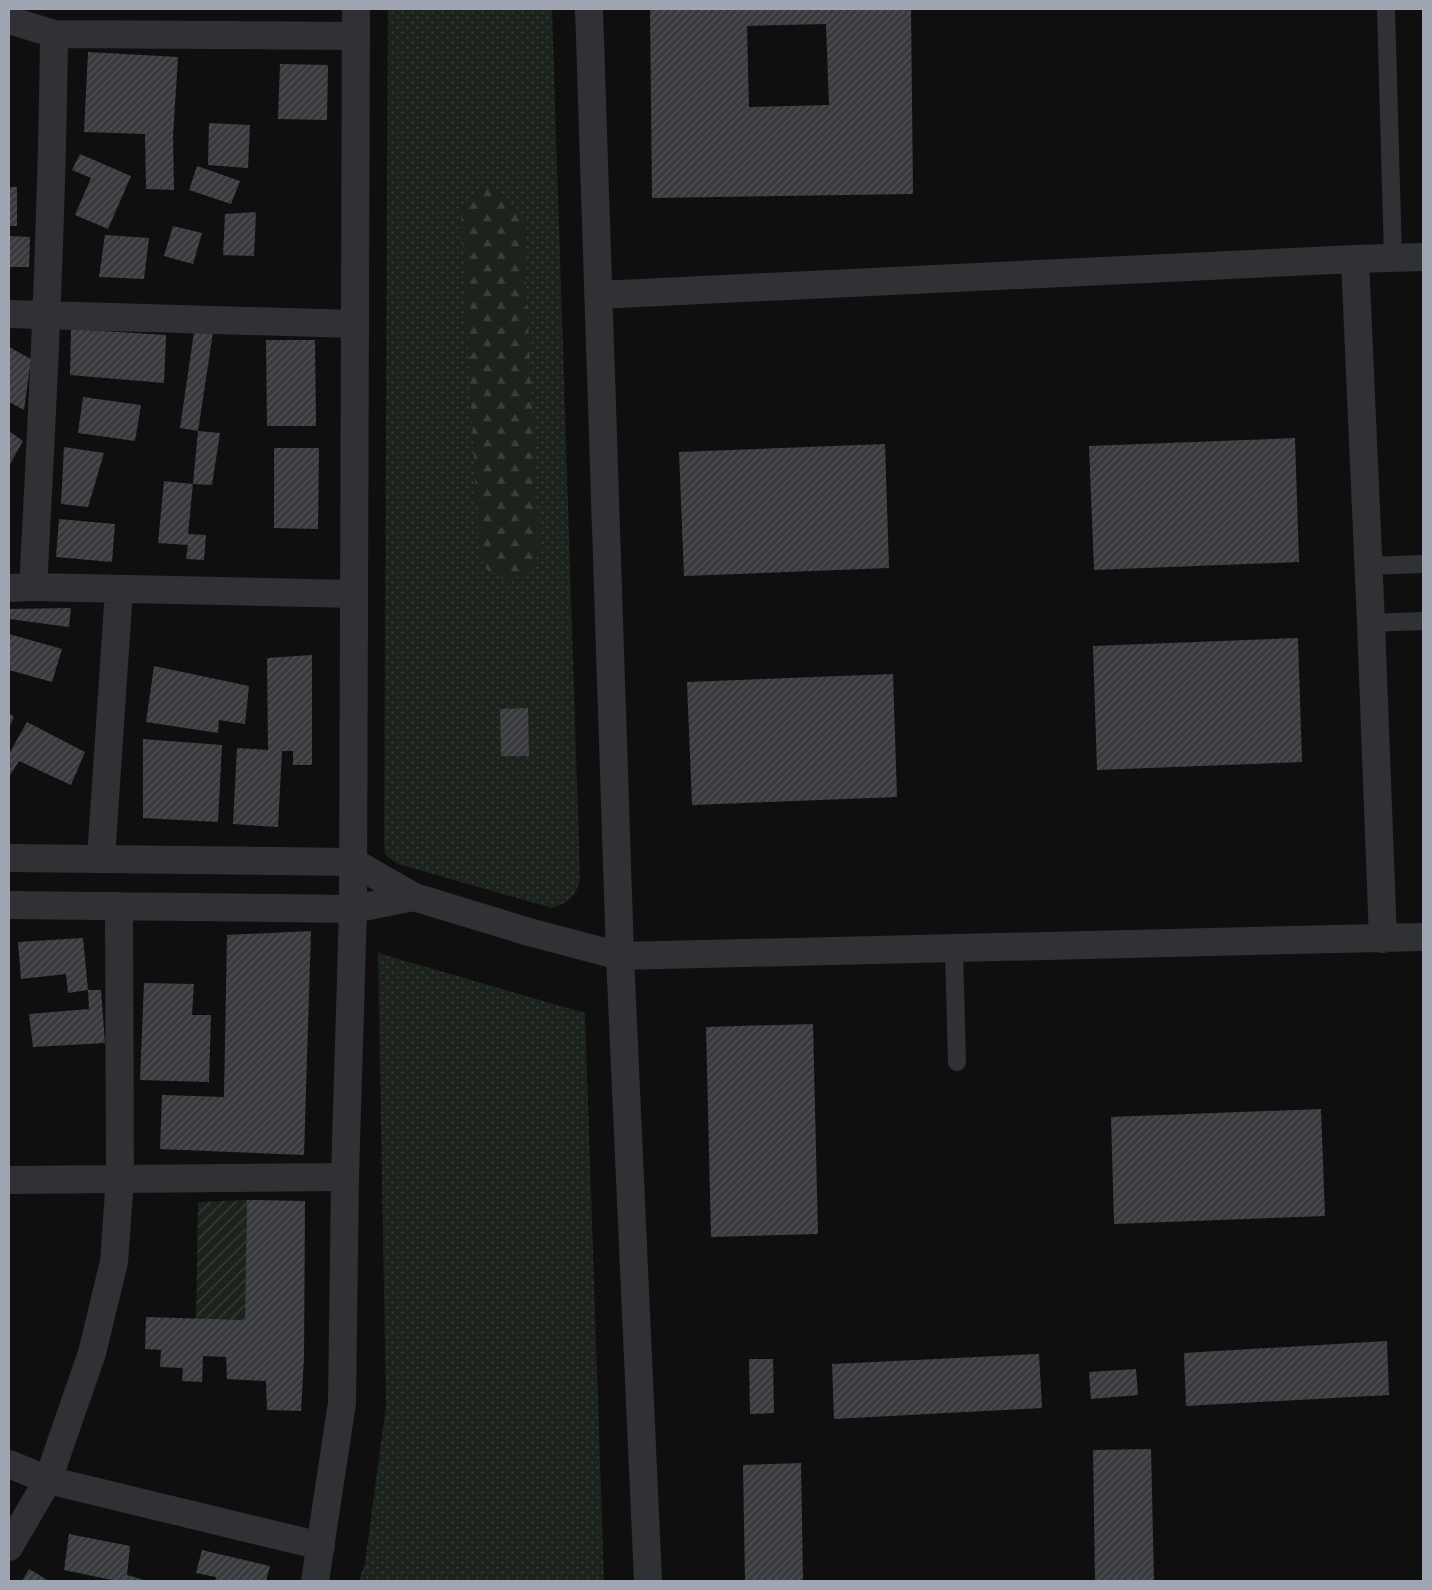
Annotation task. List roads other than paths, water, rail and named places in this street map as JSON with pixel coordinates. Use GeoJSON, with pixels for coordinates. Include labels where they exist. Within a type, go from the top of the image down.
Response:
{"type":"FeatureCollection","features":[{"type":"Feature","properties":{"kind":"street"},"geometry":{"type":"LineString","coordinates":[[315,1581],[342,1403],[345,1177],[353,909],[356,9]]}},
{"type":"Feature","properties":{"kind":"street"},"geometry":{"type":"LineString","coordinates":[[589,9],[620,956],[648,1581]]}},
{"type":"Feature","properties":{"kind":"street"},"geometry":{"type":"LineString","coordinates":[[9,20],[54,34],[356,36]]}},
{"type":"Feature","properties":{"kind":"street"},"geometry":{"type":"LineString","coordinates":[[54,34],[53,171],[48,315],[21,587],[354,594]]}},
{"type":"Feature","properties":{"kind":"street"},"geometry":{"type":"LineString","coordinates":[[598,295],[1423,257]]}},
{"type":"Feature","properties":{"kind":"street"},"geometry":{"type":"LineString","coordinates":[[1354,259],[1369,566],[1383,939]]}},
{"type":"Feature","properties":{"kind":"street"},"geometry":{"type":"LineString","coordinates":[[9,314],[354,324]]}},
{"type":"Feature","properties":{"kind":"street"},"geometry":{"type":"LineString","coordinates":[[101,859],[119,590]]}},
{"type":"Feature","properties":{"kind":"street"},"geometry":{"type":"LineString","coordinates":[[9,858],[353,862],[414,897],[530,932],[620,956],[1423,937]]}},
{"type":"Feature","properties":{"kind":"street"},"geometry":{"type":"LineString","coordinates":[[9,905],[353,909],[414,897]]}},
{"type":"Feature","properties":{"kind":"street"},"geometry":{"type":"LineString","coordinates":[[9,1547],[48,1480],[92,1353],[114,1262],[120,1179],[118,906]]}},
{"type":"Feature","properties":{"kind":"street"},"geometry":{"type":"LineString","coordinates":[[9,1180],[345,1177]]}},
{"type":"Feature","properties":{"kind":"street"},"geometry":{"type":"LineString","coordinates":[[9,1464],[48,1480],[321,1546]]}},
{"type":"Feature","properties":{"kind":"lane"},"geometry":{"type":"LineString","coordinates":[[1386,9],[1392,257]]}},
{"type":"Feature","properties":{"kind":"lane"},"geometry":{"type":"LineString","coordinates":[[1369,566],[1423,564]]}},
{"type":"Feature","properties":{"kind":"lane"},"geometry":{"type":"LineString","coordinates":[[1371,623],[1423,621]]}},
{"type":"Feature","properties":{"kind":"lane"},"geometry":{"type":"LineString","coordinates":[[954,949],[957,1062]]}}]}
